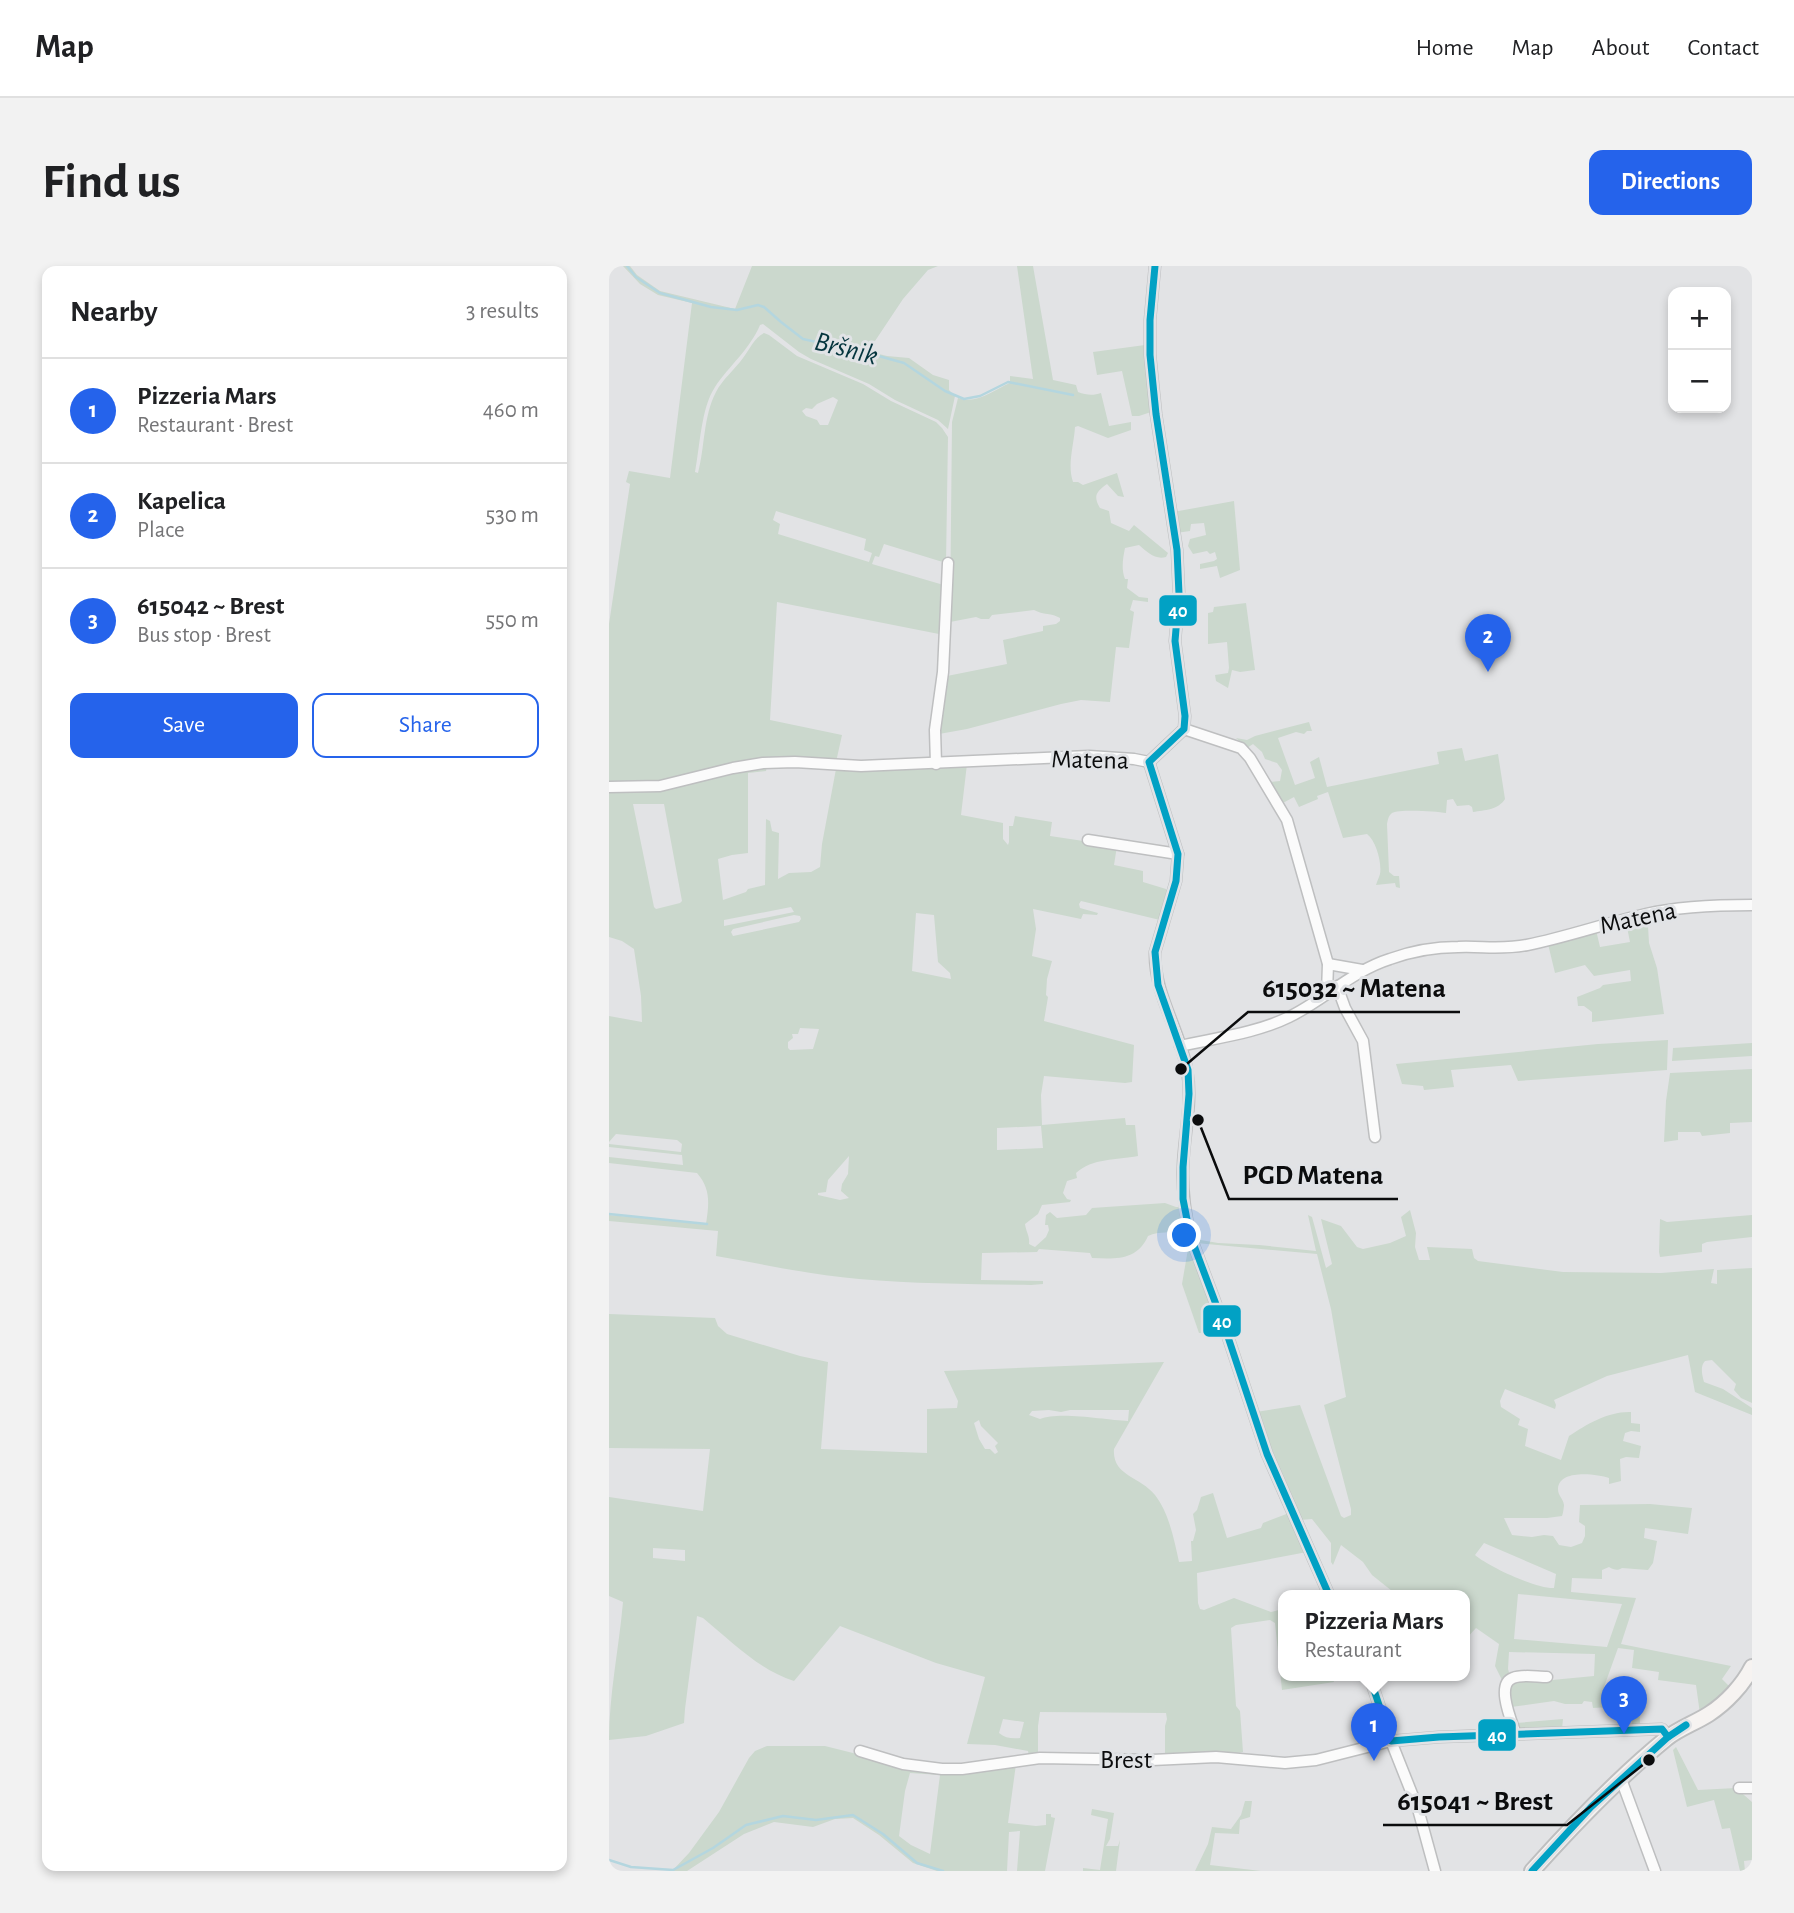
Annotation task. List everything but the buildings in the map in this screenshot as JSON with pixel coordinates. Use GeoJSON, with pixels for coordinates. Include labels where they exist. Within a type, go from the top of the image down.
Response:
{"type":"FeatureCollection","features":[{"type":"Feature","properties":{"kind":"street"},"geometry":{"type":"LineString","coordinates":[[1149,762],[1184,729],[1185,716],[1175,641],[1179,594],[1177,550],[1156,414],[1150,355],[1155,266]]}},
{"type":"Feature","properties":{"kind":"street"},"geometry":{"type":"LineString","coordinates":[[936,764],[935,730],[943,672],[947,563]]}},
{"type":"Feature","properties":{"kind":"street"},"geometry":{"type":"LineString","coordinates":[[1184,729],[1241,748],[1257,768],[1287,820],[1328,964],[1332,989],[1363,1041],[1375,1137]]}},
{"type":"Feature","properties":{"kind":"street","name":"Matena"},"geometry":{"type":"LineString","coordinates":[[609,787],[660,786],[763,763],[861,766],[1089,757],[1149,762],[1178,854],[1176,881],[1155,952],[1155,961],[1159,985],[1188,1070],[1183,1199],[1190,1235],[1226,1331],[1267,1454],[1327,1590]]}},
{"type":"Feature","properties":{"kind":"street"},"geometry":{"type":"LineString","coordinates":[[1088,840],[1178,854]]}},
{"type":"Feature","properties":{"kind":"street","name":"Matena"},"geometry":{"type":"LineString","coordinates":[[1180,1046],[1263,1027],[1288,1017],[1361,970],[1423,949],[1510,947],[1659,911],[1752,905]]}},
{"type":"Feature","properties":{"kind":"street"},"geometry":{"type":"LineString","coordinates":[[1328,964],[1361,970]]}},
{"type":"Feature","properties":{"kind":"street"},"geometry":{"type":"LineString","coordinates":[[1532,1871],[1583,1815],[1668,1737],[1725,1703],[1752,1667]]}},
{"type":"Feature","properties":{"kind":"street"},"geometry":{"type":"LineString","coordinates":[[1516,1735],[1504,1692],[1506,1682],[1514,1677],[1547,1676]]}},
{"type":"Feature","properties":{"kind":"street"},"geometry":{"type":"LineString","coordinates":[[1371,1681],[1418,1809],[1435,1871]]}},
{"type":"Feature","properties":{"kind":"street","name":"Brest"},"geometry":{"type":"LineString","coordinates":[[860,1751],[903,1764],[961,1769],[1040,1758],[1152,1760],[1216,1757],[1285,1763],[1316,1760],[1391,1741],[1439,1737],[1662,1729],[1668,1737]]}},
{"type":"Feature","properties":{"kind":"street"},"geometry":{"type":"LineString","coordinates":[[1621,1779],[1655,1871]]}},
{"type":"Feature","properties":{"kind":"street"},"geometry":{"type":"LineString","coordinates":[[1739,1788],[1752,1788]]}},
{"type":"Feature","properties":{"kind":"shaded area"},"geometry":{"type":"Polygon","coordinates":[[[623,266],[630,266],[637,275],[660,291],[735,309],[752,266],[938,266],[928,270],[903,299],[869,350],[887,356],[909,358],[933,375],[949,380],[949,390],[955,396],[948,429],[938,420],[895,400],[869,384],[811,359],[763,324],[715,387],[704,416],[695,472],[698,473],[709,412],[716,392],[764,333],[797,356],[863,384],[891,401],[936,422],[948,437],[946,563],[884,544],[879,557],[875,556],[872,564],[947,586],[944,635],[777,602],[770,720],[842,735],[836,762],[810,759],[665,781],[609,785],[609,624],[630,484],[626,482],[629,471],[670,478],[692,303],[658,295],[640,284],[623,266]],[[833,397],[812,409],[806,408],[802,411],[806,416],[817,420],[820,425],[828,425],[838,400],[833,397]],[[776,511],[773,520],[780,524],[778,534],[869,562],[872,553],[864,550],[866,539],[776,511]]]}},
{"type":"Feature","properties":{"kind":"shaded area"},"geometry":{"type":"Polygon","coordinates":[[[1017,266],[1033,266],[1053,380],[1076,385],[1078,392],[1084,394],[1101,393],[1109,426],[1131,422],[1131,430],[1108,438],[1075,427],[1071,462],[1073,482],[1083,485],[1117,473],[1124,497],[1118,496],[1107,484],[1097,494],[1100,508],[1109,511],[1111,523],[1129,531],[1134,525],[1168,553],[1166,557],[1158,557],[1139,545],[1125,548],[1123,567],[1125,579],[1128,579],[1127,588],[1139,597],[1148,598],[1148,602],[1133,600],[1130,610],[1134,612],[1129,648],[1116,647],[1110,702],[1081,700],[939,734],[947,676],[1007,664],[1003,640],[1043,631],[1043,626],[1060,621],[1057,616],[1034,610],[992,615],[989,619],[976,617],[950,622],[952,422],[958,398],[971,400],[985,396],[1010,383],[1010,376],[1033,379],[1017,266]]]}},
{"type":"Feature","properties":{"kind":"shaded area"},"geometry":{"type":"Polygon","coordinates":[[[1145,345],[1151,412],[1132,416],[1122,371],[1097,375],[1093,352],[1145,345]]]}},
{"type":"Feature","properties":{"kind":"shaded area"},"geometry":{"type":"Polygon","coordinates":[[[1234,501],[1240,570],[1220,578],[1217,566],[1200,569],[1200,564],[1217,559],[1215,552],[1193,554],[1188,546],[1190,539],[1206,535],[1204,523],[1191,524],[1190,531],[1176,533],[1173,512],[1234,501]]]}},
{"type":"Feature","properties":{"kind":"shaded area"},"geometry":{"type":"Polygon","coordinates":[[[1246,603],[1255,670],[1232,670],[1228,688],[1216,681],[1215,675],[1228,673],[1227,642],[1208,644],[1208,613],[1213,612],[1214,607],[1246,603]]]}},
{"type":"Feature","properties":{"kind":"shaded area"},"geometry":{"type":"Polygon","coordinates":[[[1309,722],[1312,731],[1304,734],[1296,732],[1278,738],[1295,785],[1315,778],[1310,762],[1319,757],[1327,787],[1439,764],[1437,752],[1462,748],[1465,761],[1498,754],[1505,799],[1495,807],[1473,812],[1469,805],[1457,806],[1453,799],[1447,800],[1446,813],[1392,813],[1387,824],[1389,872],[1399,876],[1400,888],[1396,887],[1395,883],[1376,885],[1380,864],[1373,842],[1367,834],[1343,838],[1328,792],[1299,807],[1294,797],[1281,804],[1269,782],[1280,781],[1282,770],[1277,763],[1265,759],[1253,744],[1247,748],[1236,738],[1247,740],[1309,722]]]}},
{"type":"Feature","properties":{"kind":"shaded area"},"geometry":{"type":"Polygon","coordinates":[[[967,764],[961,815],[1003,823],[1003,839],[1008,845],[1009,826],[1013,826],[1015,816],[1052,822],[1050,836],[1117,846],[1114,865],[1143,871],[1143,882],[1166,889],[1168,892],[1160,920],[1081,901],[1080,908],[1098,913],[1097,915],[1083,914],[1081,919],[1033,909],[1036,929],[1032,956],[1052,961],[1047,979],[1048,997],[1044,1021],[1134,1045],[1132,1082],[1044,1076],[1041,1095],[1042,1125],[1125,1118],[1126,1125],[1135,1125],[1138,1156],[1097,1162],[1082,1168],[1076,1173],[1077,1178],[1067,1181],[1063,1193],[1070,1202],[1042,1205],[1038,1214],[1025,1224],[1029,1244],[1035,1247],[1046,1237],[1049,1230],[1048,1225],[1045,1225],[1046,1215],[1050,1212],[1057,1218],[1086,1215],[1092,1208],[1165,1203],[1180,1207],[1183,1228],[1148,1236],[1138,1250],[1117,1258],[1092,1258],[1090,1253],[1039,1249],[1037,1252],[982,1253],[981,1280],[1043,1281],[1043,1284],[1031,1285],[902,1282],[823,1275],[716,1256],[718,1231],[609,1221],[609,1215],[706,1224],[708,1203],[705,1185],[697,1173],[609,1163],[609,1157],[683,1165],[682,1155],[609,1147],[609,1144],[681,1152],[682,1144],[677,1140],[616,1134],[609,1142],[609,1016],[642,1022],[634,949],[609,937],[609,791],[767,766],[766,771],[748,773],[748,853],[718,859],[723,900],[765,885],[766,819],[770,821],[772,831],[779,833],[778,879],[789,873],[811,872],[820,867],[836,769],[967,764]],[[633,804],[656,909],[682,901],[664,804],[633,804]],[[791,907],[724,920],[724,926],[794,912],[791,907]],[[916,913],[912,971],[951,979],[950,973],[938,962],[934,915],[916,913]],[[794,915],[733,929],[733,936],[799,922],[801,919],[800,916],[794,915]],[[800,1028],[798,1034],[792,1034],[793,1038],[788,1042],[790,1050],[813,1049],[819,1029],[800,1028]],[[1041,1126],[997,1128],[997,1150],[1043,1148],[1041,1126]],[[849,1156],[828,1180],[826,1192],[818,1195],[840,1200],[849,1198],[841,1191],[848,1174],[849,1156]]]}},
{"type":"Feature","properties":{"kind":"shaded area"},"geometry":{"type":"Polygon","coordinates":[[[1642,919],[1648,926],[1664,1014],[1592,1022],[1592,1012],[1584,1006],[1578,1006],[1577,997],[1603,985],[1631,981],[1630,970],[1594,976],[1585,965],[1555,973],[1548,944],[1596,930],[1600,947],[1630,942],[1626,922],[1642,919]]]}},
{"type":"Feature","properties":{"kind":"shaded area"},"geometry":{"type":"Polygon","coordinates":[[[1668,1040],[1667,1070],[1518,1081],[1511,1065],[1451,1070],[1454,1087],[1424,1090],[1423,1086],[1402,1084],[1396,1064],[1598,1044],[1668,1040]]]}},
{"type":"Feature","properties":{"kind":"shaded area"},"geometry":{"type":"Polygon","coordinates":[[[1752,1043],[1752,1056],[1672,1061],[1673,1048],[1752,1043]]]}},
{"type":"Feature","properties":{"kind":"shaded area"},"geometry":{"type":"Polygon","coordinates":[[[1752,1069],[1752,1122],[1730,1123],[1730,1133],[1702,1136],[1700,1132],[1678,1132],[1678,1140],[1664,1142],[1670,1073],[1752,1069]]]}},
{"type":"Feature","properties":{"kind":"shaded area"},"geometry":{"type":"Polygon","coordinates":[[[1410,1210],[1419,1260],[1430,1260],[1427,1247],[1472,1249],[1474,1258],[1478,1261],[1563,1272],[1661,1273],[1714,1269],[1711,1283],[1717,1284],[1717,1270],[1752,1268],[1752,1403],[1741,1398],[1734,1390],[1736,1384],[1712,1360],[1705,1361],[1702,1371],[1704,1382],[1723,1389],[1752,1408],[1752,1415],[1695,1392],[1688,1355],[1607,1376],[1554,1400],[1555,1409],[1505,1389],[1500,1401],[1501,1407],[1520,1419],[1518,1425],[1528,1429],[1525,1446],[1561,1460],[1569,1436],[1599,1419],[1631,1412],[1631,1423],[1640,1424],[1640,1432],[1625,1433],[1623,1441],[1641,1446],[1639,1458],[1620,1459],[1621,1481],[1609,1484],[1609,1478],[1587,1474],[1571,1476],[1560,1483],[1558,1489],[1564,1505],[1562,1516],[1504,1518],[1512,1535],[1553,1536],[1559,1545],[1571,1547],[1582,1543],[1585,1536],[1585,1526],[1579,1522],[1580,1505],[1650,1504],[1692,1508],[1688,1534],[1645,1528],[1644,1538],[1657,1541],[1653,1563],[1648,1570],[1616,1570],[1609,1567],[1602,1570],[1602,1579],[1572,1578],[1571,1592],[1636,1598],[1621,1644],[1731,1666],[1722,1679],[1731,1688],[1700,1714],[1696,1685],[1658,1680],[1659,1672],[1632,1668],[1634,1650],[1618,1648],[1604,1687],[1630,1702],[1634,1689],[1638,1690],[1640,1723],[1632,1725],[1629,1706],[1593,1708],[1592,1702],[1565,1704],[1554,1701],[1511,1707],[1508,1686],[1517,1678],[1552,1680],[1594,1676],[1595,1654],[1509,1652],[1510,1676],[1504,1684],[1495,1666],[1499,1644],[1476,1628],[1470,1635],[1470,1590],[1391,1590],[1372,1575],[1363,1562],[1341,1545],[1333,1565],[1331,1543],[1312,1519],[1300,1520],[1271,1455],[1256,1412],[1300,1405],[1341,1516],[1344,1518],[1351,1515],[1324,1405],[1346,1397],[1331,1309],[1317,1254],[1196,1243],[1195,1239],[1316,1251],[1308,1215],[1312,1217],[1326,1268],[1332,1264],[1321,1219],[1341,1226],[1357,1247],[1363,1249],[1406,1236],[1401,1217],[1410,1210]],[[1484,1543],[1475,1555],[1502,1571],[1546,1587],[1554,1588],[1556,1574],[1484,1543]],[[1518,1594],[1514,1639],[1607,1647],[1622,1604],[1518,1594]]]}},
{"type":"Feature","properties":{"kind":"shaded area"},"geometry":{"type":"Polygon","coordinates":[[[1752,1215],[1752,1237],[1707,1242],[1702,1244],[1702,1252],[1660,1257],[1660,1219],[1667,1222],[1752,1215]]]}},
{"type":"Feature","properties":{"kind":"shaded area"},"geometry":{"type":"Polygon","coordinates":[[[1189,1243],[1220,1325],[1210,1332],[1199,1333],[1182,1284],[1189,1243]]]}},
{"type":"Feature","properties":{"kind":"shaded area"},"geometry":{"type":"Polygon","coordinates":[[[609,1314],[715,1318],[718,1326],[727,1334],[828,1362],[821,1449],[927,1453],[927,1409],[957,1408],[958,1401],[944,1371],[1164,1362],[1114,1449],[1117,1465],[1149,1489],[1160,1502],[1179,1562],[1192,1561],[1191,1541],[1196,1530],[1193,1514],[1201,1497],[1213,1493],[1227,1538],[1261,1528],[1263,1523],[1289,1513],[1307,1552],[1197,1573],[1200,1609],[1204,1610],[1234,1598],[1271,1612],[1278,1610],[1278,1652],[1275,1623],[1270,1620],[1231,1628],[1236,1706],[1240,1711],[1243,1752],[1224,1755],[1165,1754],[1166,1713],[1040,1712],[1038,1757],[1029,1756],[1028,1751],[995,1745],[967,1744],[985,1677],[936,1663],[840,1626],[794,1681],[757,1662],[697,1616],[684,1723],[646,1736],[609,1740],[612,1688],[623,1602],[609,1596],[609,1497],[703,1511],[710,1449],[609,1448],[609,1314]],[[1129,1410],[1061,1412],[1032,1411],[1029,1415],[1040,1419],[1070,1416],[1128,1421],[1129,1410]],[[979,1420],[974,1423],[979,1439],[985,1449],[990,1449],[995,1454],[998,1452],[995,1446],[998,1443],[981,1426],[979,1420]],[[653,1548],[653,1558],[685,1561],[685,1550],[653,1548]],[[1003,1719],[999,1733],[1009,1738],[1020,1738],[1024,1722],[1003,1719]]]}},
{"type":"Feature","properties":{"kind":"shaded area"},"geometry":{"type":"Polygon","coordinates":[[[1281,1681],[1334,1682],[1282,1690],[1281,1681]]]}},
{"type":"Feature","properties":{"kind":"shaded area"},"geometry":{"type":"Polygon","coordinates":[[[1563,1719],[1562,1729],[1519,1731],[1516,1723],[1563,1719]]]}},
{"type":"Feature","properties":{"kind":"shaded area"},"geometry":{"type":"Polygon","coordinates":[[[767,1746],[825,1746],[897,1765],[1016,1764],[1008,1823],[1046,1825],[1046,1814],[1055,1818],[1045,1871],[1017,1871],[1020,1831],[1009,1832],[1007,1871],[937,1871],[913,1863],[853,1818],[835,1819],[813,1827],[774,1822],[744,1834],[687,1871],[672,1871],[719,1812],[755,1751],[767,1746]],[[910,1773],[899,1836],[930,1854],[940,1775],[910,1773]]]}},
{"type":"Feature","properties":{"kind":"shaded area"},"geometry":{"type":"Polygon","coordinates":[[[1676,1747],[1698,1790],[1736,1788],[1752,1802],[1752,1860],[1744,1861],[1745,1871],[1740,1871],[1730,1828],[1722,1829],[1714,1800],[1687,1807],[1673,1750],[1676,1747]]]}},
{"type":"Feature","properties":{"kind":"shaded area"},"geometry":{"type":"Polygon","coordinates":[[[1245,1801],[1252,1801],[1250,1817],[1240,1820],[1239,1834],[1215,1833],[1210,1865],[1261,1871],[1195,1871],[1208,1844],[1212,1827],[1231,1829],[1241,1815],[1245,1801]]]}},
{"type":"Feature","properties":{"kind":"shaded area"},"geometry":{"type":"Polygon","coordinates":[[[1092,1809],[1114,1813],[1110,1839],[1106,1846],[1118,1846],[1120,1840],[1116,1871],[1083,1871],[1083,1868],[1100,1870],[1108,1819],[1091,1815],[1092,1809]]]}},
{"type":"Feature","properties":{"kind":"waterway","name":"Bršnik"},"geometry":{"type":"LineString","coordinates":[[627,266],[636,277],[660,293],[711,307],[737,310],[758,305],[764,307],[803,339],[904,363],[945,391],[964,399],[980,396],[1008,382],[1073,395]]}},
{"type":"Feature","properties":{"kind":"waterway"},"geometry":{"type":"LineString","coordinates":[[609,1214],[707,1224]]}},
{"type":"Feature","properties":{"kind":"waterway"},"geometry":{"type":"LineString","coordinates":[[609,1860],[631,1867],[673,1870],[713,1848],[746,1825],[783,1816],[816,1820],[853,1815],[883,1834],[917,1863],[943,1871]]}},
{"type":"Feature","properties":{"kind":"transit line","name":"40"},"geometry":{"type":"LineString","coordinates":[[1155,266],[1150,355],[1156,414],[1177,550],[1179,594],[1175,641],[1185,716],[1184,729],[1149,762],[1178,854],[1176,881],[1155,952],[1158,985],[1188,1070],[1183,1199],[1190,1235],[1226,1331],[1267,1454],[1327,1590]]}},
{"type":"Feature","properties":{"kind":"transit line","name":"40"},"geometry":{"type":"LineString","coordinates":[[1371,1681],[1391,1741],[1662,1729],[1668,1737]]}},
{"type":"Feature","properties":{"kind":"transit line","name":"40"},"geometry":{"type":"LineString","coordinates":[[1532,1871],[1591,1807],[1668,1737],[1686,1725]]}},
{"type":"Feature","properties":{"kind":"place","name":"Kapelica"},"geometry":{"type":"Point","coordinates":[1488,672]}},
{"type":"Feature","properties":{"kind":"place","name":"615032 ~ Matena"},"geometry":{"type":"Point","coordinates":[1181,1069]}},
{"type":"Feature","properties":{"kind":"place","name":"PGD Matena"},"geometry":{"type":"Point","coordinates":[1198,1120]}},
{"type":"Feature","properties":{"kind":"place","name":"615042 ~ Brest"},"geometry":{"type":"Point","coordinates":[1624,1734]}},
{"type":"Feature","properties":{"kind":"place","name":"615041 ~ Brest"},"geometry":{"type":"Point","coordinates":[1649,1760]}},
{"type":"Feature","properties":{"kind":"place","name":"Pizzeria Mars"},"geometry":{"type":"Point","coordinates":[1374,1761]}}]}
